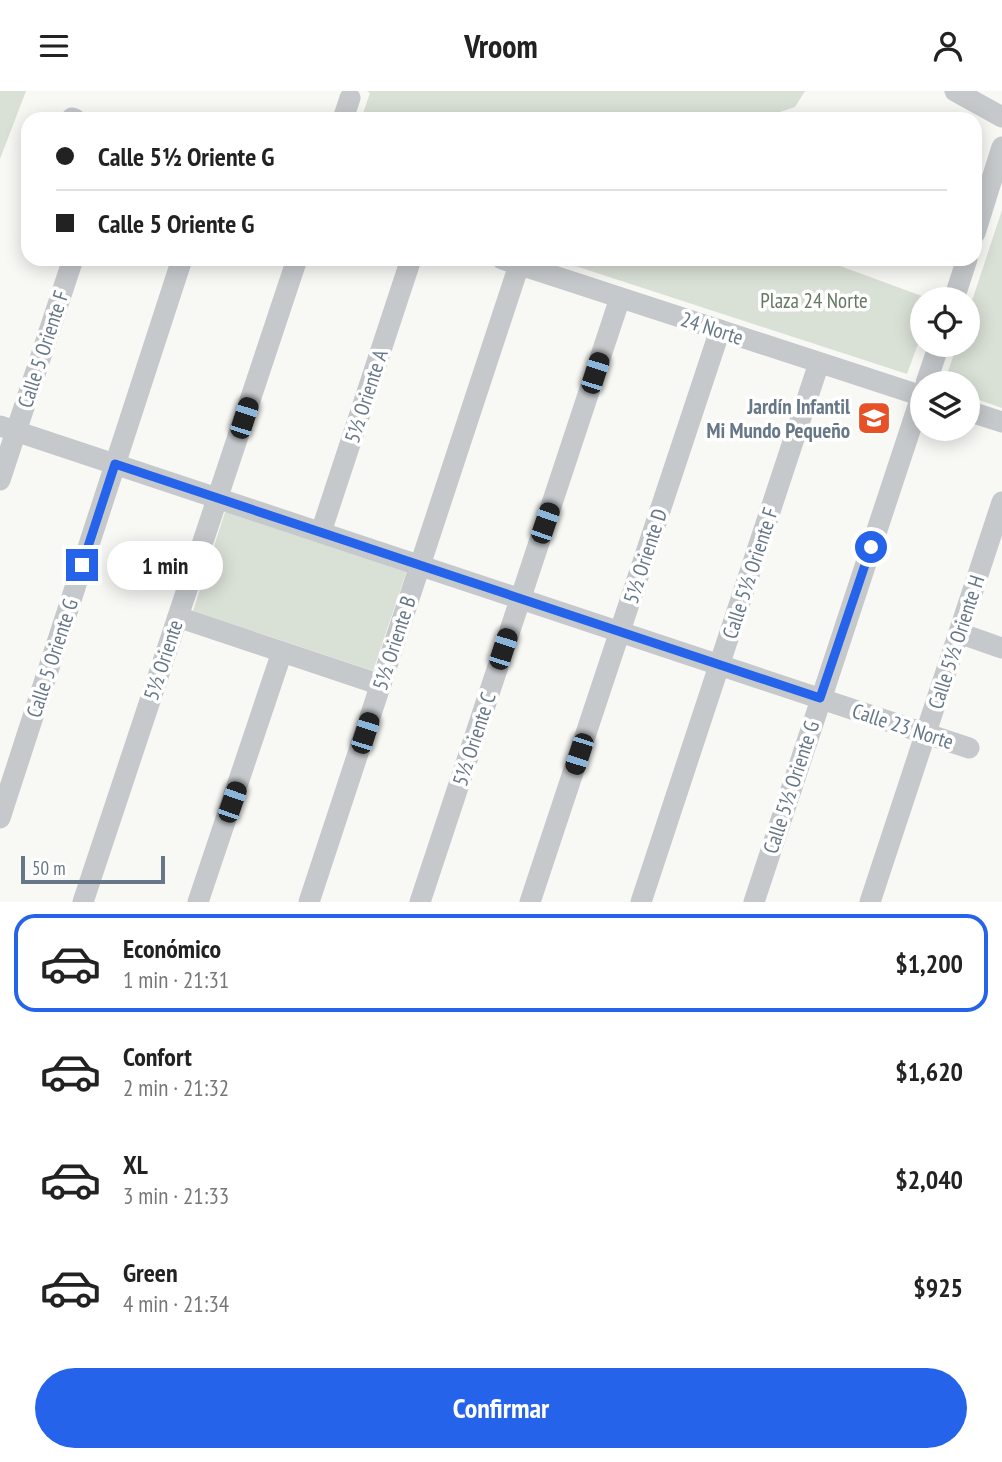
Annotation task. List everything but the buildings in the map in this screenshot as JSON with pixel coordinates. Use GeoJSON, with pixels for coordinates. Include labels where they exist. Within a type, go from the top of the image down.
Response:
{"type":"FeatureCollection","features":[{"type":"Feature","properties":{"kind":"street"},"geometry":{"type":"LineString","coordinates":[[955,91],[1002,117]]}},
{"type":"Feature","properties":{"kind":"street"},"geometry":{"type":"LineString","coordinates":[[345,112],[350,98]]}},
{"type":"Feature","properties":{"kind":"street"},"geometry":{"type":"LineString","coordinates":[[982,215],[999,170],[1002,147]]}},
{"type":"Feature","properties":{"kind":"street","name":"Calle 5 Oriente F"},"geometry":{"type":"LineString","coordinates":[[0,479],[8,428],[70,266]]}},
{"type":"Feature","properties":{"kind":"street","name":"Calle 5 Oriente G"},"geometry":{"type":"LineString","coordinates":[[0,818],[180,266]]}},
{"type":"Feature","properties":{"kind":"street","name":"5½ Oriente"},"geometry":{"type":"LineString","coordinates":[[83,902],[295,266]]}},
{"type":"Feature","properties":{"kind":"street","name":"5½ Oriente A"},"geometry":{"type":"LineString","coordinates":[[321,532],[409,266]]}},
{"type":"Feature","properties":{"kind":"street","name":"5½ Oriente B"},"geometry":{"type":"LineString","coordinates":[[309,902],[420,565],[510,266]]}},
{"type":"Feature","properties":{"kind":"street","name":"24 Norte"},"geometry":{"type":"LineString","coordinates":[[523,266],[910,391]]}},
{"type":"Feature","properties":{"kind":"street"},"geometry":{"type":"LineString","coordinates":[[958,287],[965,266]]}},
{"type":"Feature","properties":{"kind":"street","name":"5½ Oriente C"},"geometry":{"type":"LineString","coordinates":[[420,902],[620,298]]}},
{"type":"Feature","properties":{"kind":"street","name":"5½ Oriente D"},"geometry":{"type":"LineString","coordinates":[[530,902],[720,330]]}},
{"type":"Feature","properties":{"kind":"street","name":"Calle 5½ Oriente F"},"geometry":{"type":"LineString","coordinates":[[641,902],[820,363]]}},
{"type":"Feature","properties":{"kind":"street"},"geometry":{"type":"LineString","coordinates":[[980,415],[1002,422]]}},
{"type":"Feature","properties":{"kind":"street","name":"Calle 23 Norte"},"geometry":{"type":"LineString","coordinates":[[8,428],[969,748]]}},
{"type":"Feature","properties":{"kind":"street","name":"Calle 5½ Oriente G"},"geometry":{"type":"LineString","coordinates":[[754,902],[910,431]]}},
{"type":"Feature","properties":{"kind":"street","name":"Calle 5½ Oriente H"},"geometry":{"type":"LineString","coordinates":[[870,902],[1002,502]]}},
{"type":"Feature","properties":{"kind":"street"},"geometry":{"type":"LineString","coordinates":[[178,617],[380,685]]}},
{"type":"Feature","properties":{"kind":"street"},"geometry":{"type":"LineString","coordinates":[[959,633],[1002,648]]}},
{"type":"Feature","properties":{"kind":"street"},"geometry":{"type":"LineString","coordinates":[[198,902],[282,652]]}},
{"type":"Feature","properties":{"kind":"green space"},"geometry":{"type":"Polygon","coordinates":[[[0,91],[26,91],[0,159],[0,91]]]}},
{"type":"Feature","properties":{"kind":"green space"},"geometry":{"type":"Polygon","coordinates":[[[367,91],[805,91],[795,107],[780,112],[363,112],[370,93],[367,91]]]}},
{"type":"Feature","properties":{"kind":"green space"},"geometry":{"type":"Polygon","coordinates":[[[1002,210],[1002,408],[980,400],[980,371],[948,371],[953,357],[980,357],[980,287],[977,287],[1002,210]]]}},
{"type":"Feature","properties":{"kind":"green space","name":"Plaza 24 Norte"},"geometry":{"type":"Polygon","coordinates":[[[575,266],[840,266],[910,292],[910,357],[913,357],[907,374],[575,266]]]}},
{"type":"Feature","properties":{"kind":"green space"},"geometry":{"type":"Polygon","coordinates":[[[226,509],[407,570],[373,671],[193,611],[226,509]]]}},
{"type":"Feature","properties":{"kind":"place","name":"Jardín Infantil Mi Mundo Pequeño"},"geometry":{"type":"Point","coordinates":[874,418]}},
{"type":"Feature","properties":{"kind":"route"},"geometry":{"type":"LineString","coordinates":[[82,565],[115,464],[820,698],[871,547]]}}]}
